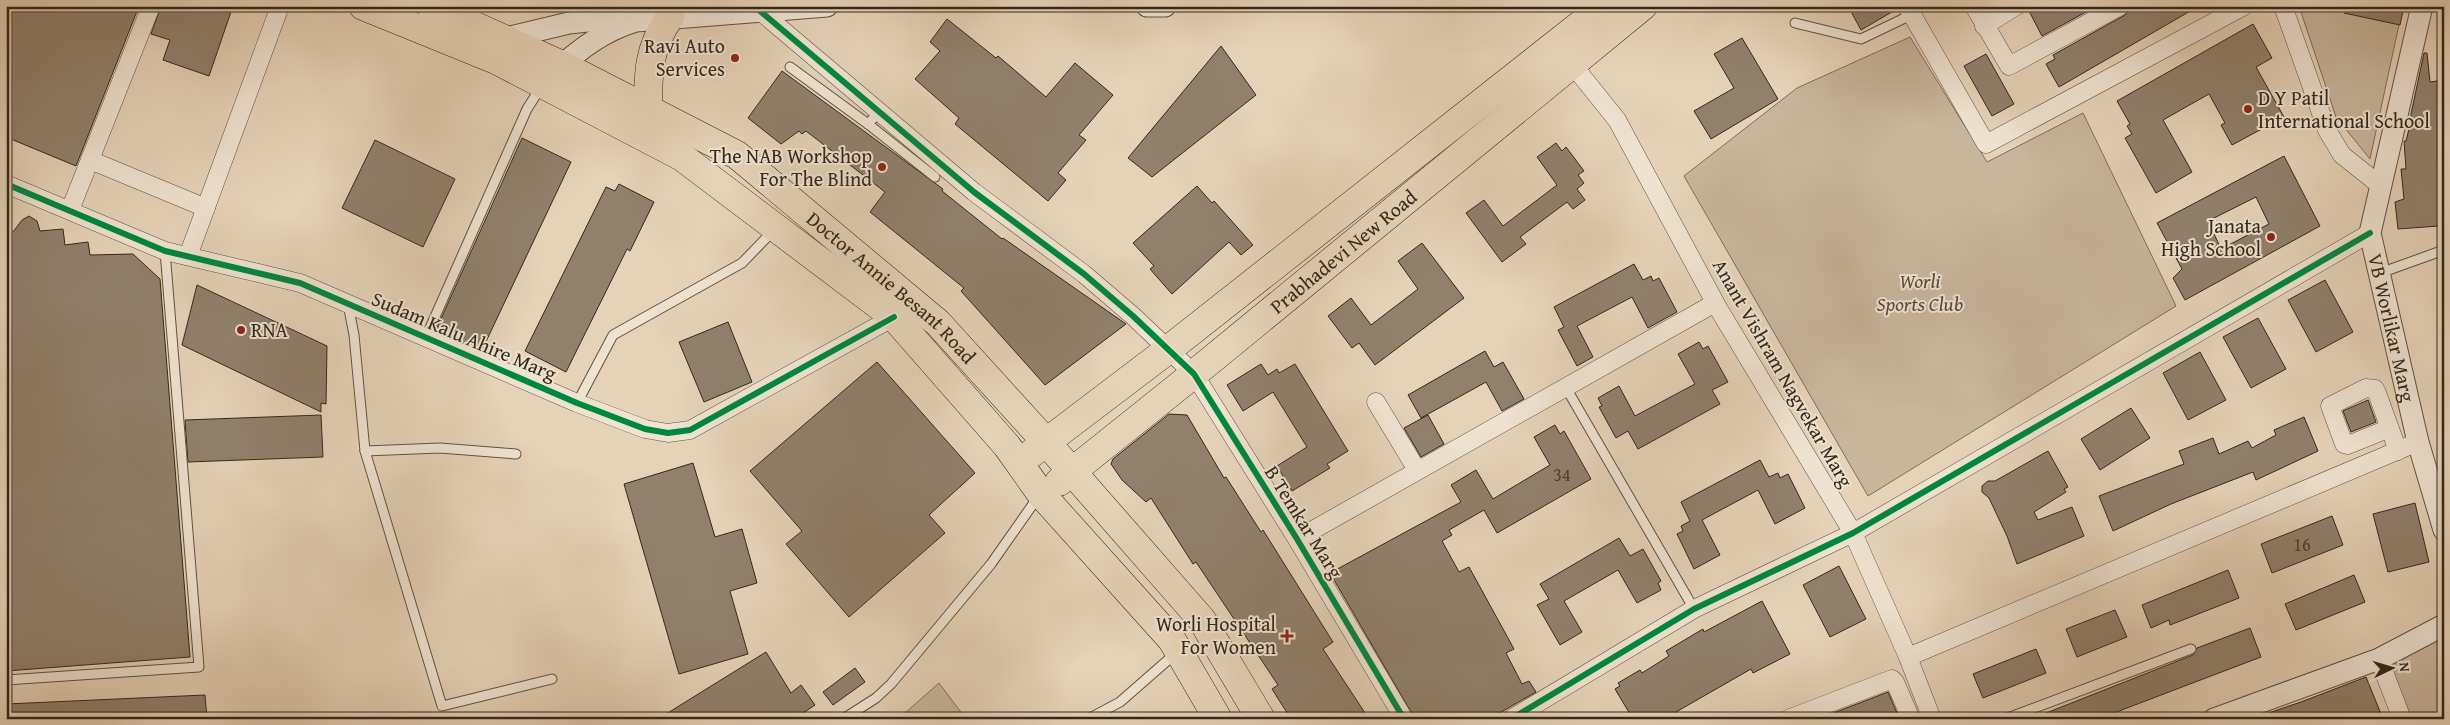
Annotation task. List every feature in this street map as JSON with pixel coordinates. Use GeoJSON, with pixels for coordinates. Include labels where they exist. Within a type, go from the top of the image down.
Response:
{"type":"FeatureCollection","features":[{"type":"Feature","properties":{"kind":"main road"},"geometry":{"type":"LineString","coordinates":[[363,6],[496,60],[553,74]]}},
{"type":"Feature","properties":{"kind":"main road"},"geometry":{"type":"LineString","coordinates":[[431,6],[506,38],[553,74]]}},
{"type":"Feature","properties":{"kind":"main road","name":"Prabhadevi New Road"},"geometry":{"type":"LineString","coordinates":[[1019,462],[1047,443],[1169,349],[1604,6]]}},
{"type":"Feature","properties":{"kind":"main road","name":"Prabhadevi New Road"},"geometry":{"type":"LineString","coordinates":[[1041,494],[1072,472],[1194,374],[1643,6]]}},
{"type":"Feature","properties":{"kind":"main road"},"geometry":{"type":"LineString","coordinates":[[648,110],[651,53],[659,32],[670,17]]}},
{"type":"Feature","properties":{"kind":"main road","name":"Doctor Annie Besant Road"},"geometry":{"type":"LineString","coordinates":[[553,74],[648,110],[737,155],[938,324],[1047,443],[1202,620],[1261,719]]}},
{"type":"Feature","properties":{"kind":"main road","name":"Doctor Annie Besant Road"},"geometry":{"type":"LineString","coordinates":[[553,74],[682,156],[894,317],[1019,462],[1041,494],[1167,635],[1218,719]]}},
{"type":"Feature","properties":{"kind":"street"},"geometry":{"type":"LineString","coordinates":[[70,210],[151,6]]}},
{"type":"Feature","properties":{"kind":"street"},"geometry":{"type":"LineString","coordinates":[[188,256],[280,6]]}},
{"type":"Feature","properties":{"kind":"street"},"geometry":{"type":"LineString","coordinates":[[553,74],[609,32],[628,23],[670,17],[750,10],[827,6]]}},
{"type":"Feature","properties":{"kind":"street"},"geometry":{"type":"LineString","coordinates":[[1147,6],[1165,6]]}},
{"type":"Feature","properties":{"kind":"street"},"geometry":{"type":"LineString","coordinates":[[1974,6],[2009,66],[2120,6]]}},
{"type":"Feature","properties":{"kind":"street"},"geometry":{"type":"LineString","coordinates":[[1984,26],[2016,6]]}},
{"type":"Feature","properties":{"kind":"street"},"geometry":{"type":"LineString","coordinates":[[1909,10],[1986,144],[2244,6]]}},
{"type":"Feature","properties":{"kind":"street"},"geometry":{"type":"LineString","coordinates":[[2283,6],[2327,130],[2342,155],[2381,186]]}},
{"type":"Feature","properties":{"kind":"street","name":"VB Worlikar Marg"},"geometry":{"type":"LineString","coordinates":[[2422,6],[2370,233],[2418,442],[2444,530]]}},
{"type":"Feature","properties":{"kind":"street","name":"B Temkar Marg"},"geometry":{"type":"LineString","coordinates":[[750,10],[874,118],[1084,274],[1169,349],[1194,374],[1297,539],[1404,719]]}},
{"type":"Feature","properties":{"kind":"street"},"geometry":{"type":"LineString","coordinates":[[506,38],[587,21],[606,19],[628,23]]}},
{"type":"Feature","properties":{"kind":"street","name":"Anant Vishram Nagvekar Marg"},"geometry":{"type":"LineString","coordinates":[[1572,64],[1617,120],[1715,303],[1853,533],[1908,657],[1930,718]]}},
{"type":"Feature","properties":{"kind":"street"},"geometry":{"type":"LineString","coordinates":[[90,160],[206,208]]}},
{"type":"Feature","properties":{"kind":"street","name":"Sudam Kalu Ahire Marg"},"geometry":{"type":"LineString","coordinates":[[6,184],[165,250],[300,283],[577,403],[646,429],[668,433],[690,430],[894,317]]}},
{"type":"Feature","properties":{"kind":"street"},"geometry":{"type":"LineString","coordinates":[[1511,719],[1694,609],[1853,533],[2370,233]]}},
{"type":"Feature","properties":{"kind":"street"},"geometry":{"type":"LineString","coordinates":[[1297,539],[1715,303]]}},
{"type":"Feature","properties":{"kind":"street"},"geometry":{"type":"LineString","coordinates":[[1376,402],[1417,470]]}},
{"type":"Feature","properties":{"kind":"street"},"geometry":{"type":"LineString","coordinates":[[2390,428],[2398,451]]}},
{"type":"Feature","properties":{"kind":"street"},"geometry":{"type":"LineString","coordinates":[[1908,657],[2418,442]]}},
{"type":"Feature","properties":{"kind":"street"},"geometry":{"type":"LineString","coordinates":[[2214,719],[2379,659],[2444,625]]}},
{"type":"Feature","properties":{"kind":"street"},"geometry":{"type":"LineString","coordinates":[[2379,659],[2402,719]]}},
{"type":"Feature","properties":{"kind":"street"},"geometry":{"type":"LineString","coordinates":[[1788,719],[1811,715],[1892,679],[1912,719]]}},
{"type":"Feature","properties":{"kind":"lane"},"geometry":{"type":"LineString","coordinates":[[1794,23],[1862,40],[1909,10]]}},
{"type":"Feature","properties":{"kind":"lane"},"geometry":{"type":"LineString","coordinates":[[790,67],[874,118],[935,177]]}},
{"type":"Feature","properties":{"kind":"lane"},"geometry":{"type":"LineString","coordinates":[[426,337],[527,109],[553,74]]}},
{"type":"Feature","properties":{"kind":"lane"},"geometry":{"type":"LineString","coordinates":[[577,403],[613,335],[742,263],[777,227]]}},
{"type":"Feature","properties":{"kind":"lane"},"geometry":{"type":"LineString","coordinates":[[6,680],[199,667],[165,250]]}},
{"type":"Feature","properties":{"kind":"lane"},"geometry":{"type":"LineString","coordinates":[[2379,274],[2444,250]]}},
{"type":"Feature","properties":{"kind":"lane"},"geometry":{"type":"LineString","coordinates":[[348,304],[354,335],[365,451],[442,706],[552,679]]}},
{"type":"Feature","properties":{"kind":"lane"},"geometry":{"type":"LineString","coordinates":[[1566,386],[1694,609]]}},
{"type":"Feature","properties":{"kind":"lane"},"geometry":{"type":"LineString","coordinates":[[365,451],[440,448],[516,454]]}},
{"type":"Feature","properties":{"kind":"lane"},"geometry":{"type":"LineString","coordinates":[[844,719],[876,698],[891,684],[991,564],[1041,494]]}},
{"type":"Feature","properties":{"kind":"lane"},"geometry":{"type":"LineString","coordinates":[[2005,719],[2192,649]]}},
{"type":"Feature","properties":{"kind":"lane"},"geometry":{"type":"LineString","coordinates":[[1088,719],[1120,702],[1178,651]]}},
{"type":"Feature","properties":{"kind":"green space"},"geometry":{"type":"Polygon","coordinates":[[[2299,6],[2403,6],[2370,159],[2336,117],[2299,6]]]}},
{"type":"Feature","properties":{"kind":"green space","name":"Worli Sports Club"},"geometry":{"type":"Polygon","coordinates":[[[1910,37],[1987,162],[2083,113],[2176,306],[1868,496],[1684,176],[1797,88],[1910,37]]]}},
{"type":"Feature","properties":{"kind":"green space"},"geometry":{"type":"Polygon","coordinates":[[[2444,619],[2444,719],[2410,719],[2383,646],[2444,619]]]}},
{"type":"Feature","properties":{"kind":"green space"},"geometry":{"type":"Polygon","coordinates":[[[939,683],[966,719],[907,719],[904,714],[939,683]]]}},
{"type":"Feature","properties":{"kind":"building"},"geometry":{"type":"Polygon","coordinates":[[[6,6],[139,6],[76,166],[6,137],[6,6]]]}},
{"type":"Feature","properties":{"kind":"building"},"geometry":{"type":"Polygon","coordinates":[[[161,6],[233,6],[209,76],[163,60],[170,40],[151,34],[161,6]]]}},
{"type":"Feature","properties":{"kind":"building"},"geometry":{"type":"Polygon","coordinates":[[[1848,6],[1896,6],[1897,9],[1861,30],[1848,6]]]}},
{"type":"Feature","properties":{"kind":"building"},"geometry":{"type":"Polygon","coordinates":[[[2037,6],[2097,6],[2042,36],[2029,11],[2037,6]]]}},
{"type":"Feature","properties":{"kind":"building"},"geometry":{"type":"Polygon","coordinates":[[[2131,6],[2199,6],[2059,87],[2046,64],[2055,59],[2053,55],[2125,15],[2131,6]]]}},
{"type":"Feature","properties":{"kind":"building"},"geometry":{"type":"Polygon","coordinates":[[[2345,6],[2404,6],[2400,25],[2344,13],[2345,6]]]}},
{"type":"Feature","properties":{"kind":"building"},"geometry":{"type":"Polygon","coordinates":[[[947,19],[996,58],[998,56],[1046,97],[1075,63],[1113,95],[1079,135],[1086,140],[1058,173],[1066,180],[1048,201],[955,124],[959,118],[915,79],[940,51],[930,42],[947,19]]]}},
{"type":"Feature","properties":{"kind":"building","name":"D Y Patil International School"},"geometry":{"type":"Polygon","coordinates":[[[2253,24],[2272,58],[2256,67],[2284,117],[2232,145],[2221,125],[2225,123],[2209,94],[2163,120],[2192,172],[2156,193],[2125,138],[2132,134],[2127,126],[2130,124],[2117,101],[2253,24]]]}},
{"type":"Feature","properties":{"kind":"building"},"geometry":{"type":"Polygon","coordinates":[[[1742,38],[1778,99],[1711,139],[1694,111],[1734,88],[1714,54],[1742,38]]]}},
{"type":"Feature","properties":{"kind":"building"},"geometry":{"type":"Polygon","coordinates":[[[1221,46],[1256,95],[1152,177],[1128,158],[1221,46]]]}},
{"type":"Feature","properties":{"kind":"building"},"geometry":{"type":"Polygon","coordinates":[[[2424,53],[2427,53],[2430,82],[2444,80],[2444,210],[2439,211],[2439,226],[2398,229],[2395,202],[2404,199],[2401,169],[2406,169],[2404,141],[2406,141],[2411,121],[2424,53]]]}},
{"type":"Feature","properties":{"kind":"building"},"geometry":{"type":"Polygon","coordinates":[[[1986,54],[2014,104],[1992,116],[1964,66],[1986,54]]]}},
{"type":"Feature","properties":{"kind":"building"},"geometry":{"type":"Polygon","coordinates":[[[782,71],[943,189],[942,191],[1002,239],[1126,324],[1045,385],[961,291],[964,288],[870,212],[885,192],[806,131],[802,134],[799,131],[781,144],[748,118],[782,71]]]}},
{"type":"Feature","properties":{"kind":"building"},"geometry":{"type":"Polygon","coordinates":[[[522,138],[571,162],[482,350],[436,330],[522,138]]]}},
{"type":"Feature","properties":{"kind":"building"},"geometry":{"type":"Polygon","coordinates":[[[375,140],[455,179],[423,247],[342,208],[375,140]]]}},
{"type":"Feature","properties":{"kind":"building"},"geometry":{"type":"Polygon","coordinates":[[[1556,143],[1562,151],[1566,147],[1584,171],[1578,175],[1584,183],[1577,189],[1585,200],[1573,209],[1567,202],[1520,237],[1526,244],[1502,262],[1466,213],[1484,200],[1503,226],[1557,185],[1537,157],[1556,143]]]}},
{"type":"Feature","properties":{"kind":"building","name":"Janata High School"},"geometry":{"type":"Polygon","coordinates":[[[2284,156],[2320,226],[2185,300],[2173,278],[2182,269],[2157,223],[2284,156]],[[2256,197],[2208,221],[2221,249],[2269,224],[2256,197]]]}},
{"type":"Feature","properties":{"kind":"building"},"geometry":{"type":"Polygon","coordinates":[[[619,184],[654,202],[630,251],[627,249],[566,372],[525,351],[606,187],[615,191],[619,184]]]}},
{"type":"Feature","properties":{"kind":"building"},"geometry":{"type":"Polygon","coordinates":[[[1197,186],[1212,203],[1214,201],[1253,245],[1241,255],[1229,242],[1172,294],[1150,269],[1154,266],[1133,243],[1197,186]]]}},
{"type":"Feature","properties":{"kind":"building"},"geometry":{"type":"Polygon","coordinates":[[[29,216],[37,221],[40,231],[63,229],[65,245],[88,242],[90,255],[133,254],[160,279],[190,657],[6,671],[6,232],[13,232],[22,220],[29,216]]]}},
{"type":"Feature","properties":{"kind":"building"},"geometry":{"type":"Polygon","coordinates":[[[1422,243],[1464,298],[1375,365],[1359,343],[1352,348],[1328,316],[1351,298],[1371,325],[1418,289],[1398,261],[1422,243]]]}},
{"type":"Feature","properties":{"kind":"building"},"geometry":{"type":"Polygon","coordinates":[[[1634,264],[1643,280],[1651,276],[1653,281],[1659,278],[1677,312],[1648,328],[1632,297],[1577,326],[1593,357],[1577,366],[1558,330],[1564,327],[1554,307],[1634,264]]]}},
{"type":"Feature","properties":{"kind":"building"},"geometry":{"type":"Polygon","coordinates":[[[2325,280],[2353,332],[2316,352],[2288,300],[2325,280]]]}},
{"type":"Feature","properties":{"kind":"building","name":"RNA"},"geometry":{"type":"Polygon","coordinates":[[[197,285],[327,346],[326,404],[321,403],[321,412],[182,345],[197,285]]]}},
{"type":"Feature","properties":{"kind":"building"},"geometry":{"type":"Polygon","coordinates":[[[2258,318],[2286,369],[2251,388],[2223,337],[2258,318]]]}},
{"type":"Feature","properties":{"kind":"building"},"geometry":{"type":"Polygon","coordinates":[[[728,322],[752,382],[704,402],[679,342],[728,322]]]}},
{"type":"Feature","properties":{"kind":"building"},"geometry":{"type":"Polygon","coordinates":[[[1699,342],[1703,349],[1708,346],[1728,382],[1712,390],[1720,404],[1638,449],[1628,431],[1616,438],[1599,407],[1602,406],[1598,398],[1619,386],[1635,416],[1695,384],[1678,354],[1699,342]]]}},
{"type":"Feature","properties":{"kind":"building"},"geometry":{"type":"Polygon","coordinates":[[[1485,351],[1494,367],[1503,362],[1524,399],[1502,411],[1486,382],[1421,418],[1408,395],[1485,351]]]}},
{"type":"Feature","properties":{"kind":"building"},"geometry":{"type":"Polygon","coordinates":[[[2200,352],[2226,400],[2188,420],[2163,373],[2200,352]]]}},
{"type":"Feature","properties":{"kind":"building"},"geometry":{"type":"Polygon","coordinates":[[[877,362],[975,473],[929,515],[945,533],[849,617],[786,544],[802,531],[750,471],[877,362]]]}},
{"type":"Feature","properties":{"kind":"building"},"geometry":{"type":"Polygon","coordinates":[[[1261,364],[1268,375],[1277,369],[1279,373],[1295,364],[1348,451],[1327,464],[1330,468],[1292,491],[1277,466],[1307,447],[1273,392],[1243,411],[1227,385],[1261,364]]]}},
{"type":"Feature","properties":{"kind":"building"},"geometry":{"type":"Polygon","coordinates":[[[2368,400],[2376,422],[2351,432],[2343,411],[2368,400]]]}},
{"type":"Feature","properties":{"kind":"building"},"geometry":{"type":"Polygon","coordinates":[[[2131,408],[2150,438],[2100,470],[2081,439],[2131,408]]]}},
{"type":"Feature","properties":{"kind":"building"},"geometry":{"type":"Polygon","coordinates":[[[1169,414],[1187,415],[1224,478],[1226,477],[1261,532],[1263,530],[1333,642],[1323,649],[1369,719],[1291,719],[1272,689],[1278,685],[1196,562],[1193,564],[1151,498],[1146,502],[1122,480],[1111,464],[1113,459],[1169,414]]]}},
{"type":"Feature","properties":{"kind":"building"},"geometry":{"type":"Polygon","coordinates":[[[321,415],[323,457],[188,462],[185,420],[321,415]]]}},
{"type":"Feature","properties":{"kind":"building"},"geometry":{"type":"Polygon","coordinates":[[[1428,415],[1444,444],[1421,457],[1404,428],[1428,415]]]}},
{"type":"Feature","properties":{"kind":"building"},"geometry":{"type":"Polygon","coordinates":[[[2304,417],[2318,451],[2256,480],[2253,472],[2171,504],[2113,531],[2099,496],[2184,464],[2179,451],[2213,438],[2219,454],[2248,441],[2252,448],[2276,435],[2274,430],[2304,417]]]}},
{"type":"Feature","properties":{"kind":"building"},"geometry":{"type":"Polygon","coordinates":[[[1555,425],[1560,434],[1564,431],[1591,479],[1497,533],[1484,510],[1449,530],[1452,535],[1442,541],[1459,572],[1469,567],[1514,649],[1506,653],[1522,684],[1529,681],[1536,692],[1489,719],[1415,719],[1330,573],[1461,502],[1451,485],[1476,470],[1493,499],[1550,465],[1534,437],[1555,425]]]}},
{"type":"Feature","properties":{"kind":"building"},"geometry":{"type":"Polygon","coordinates":[[[2048,451],[2068,487],[2064,489],[2066,492],[2034,512],[2038,520],[2072,507],[2084,536],[2017,564],[2007,536],[1989,498],[1982,492],[1982,486],[1988,481],[1995,481],[2048,451]]]}},
{"type":"Feature","properties":{"kind":"building"},"geometry":{"type":"Polygon","coordinates":[[[1760,460],[1769,477],[1778,473],[1780,478],[1788,474],[1805,508],[1775,524],[1758,490],[1702,520],[1720,555],[1694,569],[1677,534],[1683,531],[1681,526],[1690,521],[1681,502],[1760,460]]]}},
{"type":"Feature","properties":{"kind":"building"},"geometry":{"type":"Polygon","coordinates":[[[693,463],[715,537],[742,529],[757,583],[730,591],[748,654],[679,674],[624,484],[693,463]]]}},
{"type":"Feature","properties":{"kind":"building"},"geometry":{"type":"Polygon","coordinates":[[[2415,503],[2429,562],[2388,572],[2373,514],[2415,503]]]}},
{"type":"Feature","properties":{"kind":"building"},"geometry":{"type":"Polygon","coordinates":[[[2332,516],[2343,545],[2272,573],[2261,544],[2332,516]]]}},
{"type":"Feature","properties":{"kind":"building"},"geometry":{"type":"Polygon","coordinates":[[[1619,538],[1630,556],[1643,549],[1661,581],[1658,583],[1661,590],[1637,603],[1618,570],[1564,601],[1582,632],[1560,645],[1537,605],[1549,599],[1540,584],[1619,538]]]}},
{"type":"Feature","properties":{"kind":"building"},"geometry":{"type":"Polygon","coordinates":[[[1839,566],[1866,619],[1830,637],[1803,585],[1839,566]]]}},
{"type":"Feature","properties":{"kind":"building"},"geometry":{"type":"Polygon","coordinates":[[[2228,570],[2239,598],[2170,625],[2169,620],[2151,628],[2142,605],[2228,570]]]}},
{"type":"Feature","properties":{"kind":"building"},"geometry":{"type":"Polygon","coordinates":[[[2354,575],[2365,602],[2296,630],[2285,604],[2354,575]]]}},
{"type":"Feature","properties":{"kind":"building"},"geometry":{"type":"Polygon","coordinates":[[[1762,601],[1790,654],[1753,673],[1751,669],[1676,712],[1680,719],[1633,719],[1615,689],[1620,686],[1618,683],[1640,670],[1642,673],[1669,656],[1666,651],[1703,629],[1704,632],[1762,601]]]}},
{"type":"Feature","properties":{"kind":"building"},"geometry":{"type":"Polygon","coordinates":[[[2115,610],[2127,637],[2077,657],[2066,629],[2115,610]]]}},
{"type":"Feature","properties":{"kind":"building"},"geometry":{"type":"Polygon","coordinates":[[[2250,628],[2261,657],[2098,719],[2031,719],[2193,655],[2197,648],[2250,628]]]}},
{"type":"Feature","properties":{"kind":"building"},"geometry":{"type":"Polygon","coordinates":[[[2036,649],[2046,673],[1983,698],[1973,674],[2036,649]]]}},
{"type":"Feature","properties":{"kind":"building"},"geometry":{"type":"Polygon","coordinates":[[[766,652],[791,693],[801,685],[815,705],[794,719],[658,719],[766,652]]]}},
{"type":"Feature","properties":{"kind":"building"},"geometry":{"type":"Polygon","coordinates":[[[855,668],[865,682],[833,705],[823,692],[855,668]]]}},
{"type":"Feature","properties":{"kind":"building"},"geometry":{"type":"Polygon","coordinates":[[[2366,677],[2383,719],[2251,719],[2301,702],[2366,677]]]}},
{"type":"Feature","properties":{"kind":"building"},"geometry":{"type":"Polygon","coordinates":[[[1888,692],[1897,713],[1883,719],[1818,719],[1888,692]]]}},
{"type":"Feature","properties":{"kind":"building"},"geometry":{"type":"Polygon","coordinates":[[[205,695],[207,719],[6,719],[6,704],[205,695]]]}},
{"type":"Feature","properties":{"kind":"cycle path"},"geometry":{"type":"LineString","coordinates":[[760,11],[974,192],[1084,274],[1133,316],[1194,374],[1297,539],[1404,719]]}},
{"type":"Feature","properties":{"kind":"cycle path"},"geometry":{"type":"LineString","coordinates":[[6,184],[165,251],[300,283],[577,403],[645,429],[668,433],[690,430],[894,317]]}},
{"type":"Feature","properties":{"kind":"cycle path"},"geometry":{"type":"LineString","coordinates":[[1511,719],[1694,609],[1853,533],[2370,233]]}},
{"type":"Feature","properties":{"kind":"place","name":"Ravi Auto Services"},"geometry":{"type":"Point","coordinates":[735,58]}},
{"type":"Feature","properties":{"kind":"place","name":"D Y Patil International School"},"geometry":{"type":"Point","coordinates":[2248,109]}},
{"type":"Feature","properties":{"kind":"place","name":"The NAB Workshop For The Blind"},"geometry":{"type":"Point","coordinates":[882,167]}},
{"type":"Feature","properties":{"kind":"place","name":"Janata High School"},"geometry":{"type":"Point","coordinates":[2271,237]}},
{"type":"Feature","properties":{"kind":"place","name":"RNA"},"geometry":{"type":"Point","coordinates":[241,330]}},
{"type":"Feature","properties":{"kind":"place","name":"Worli Hospital For Women"},"geometry":{"type":"Point","coordinates":[1287,636]}}]}
